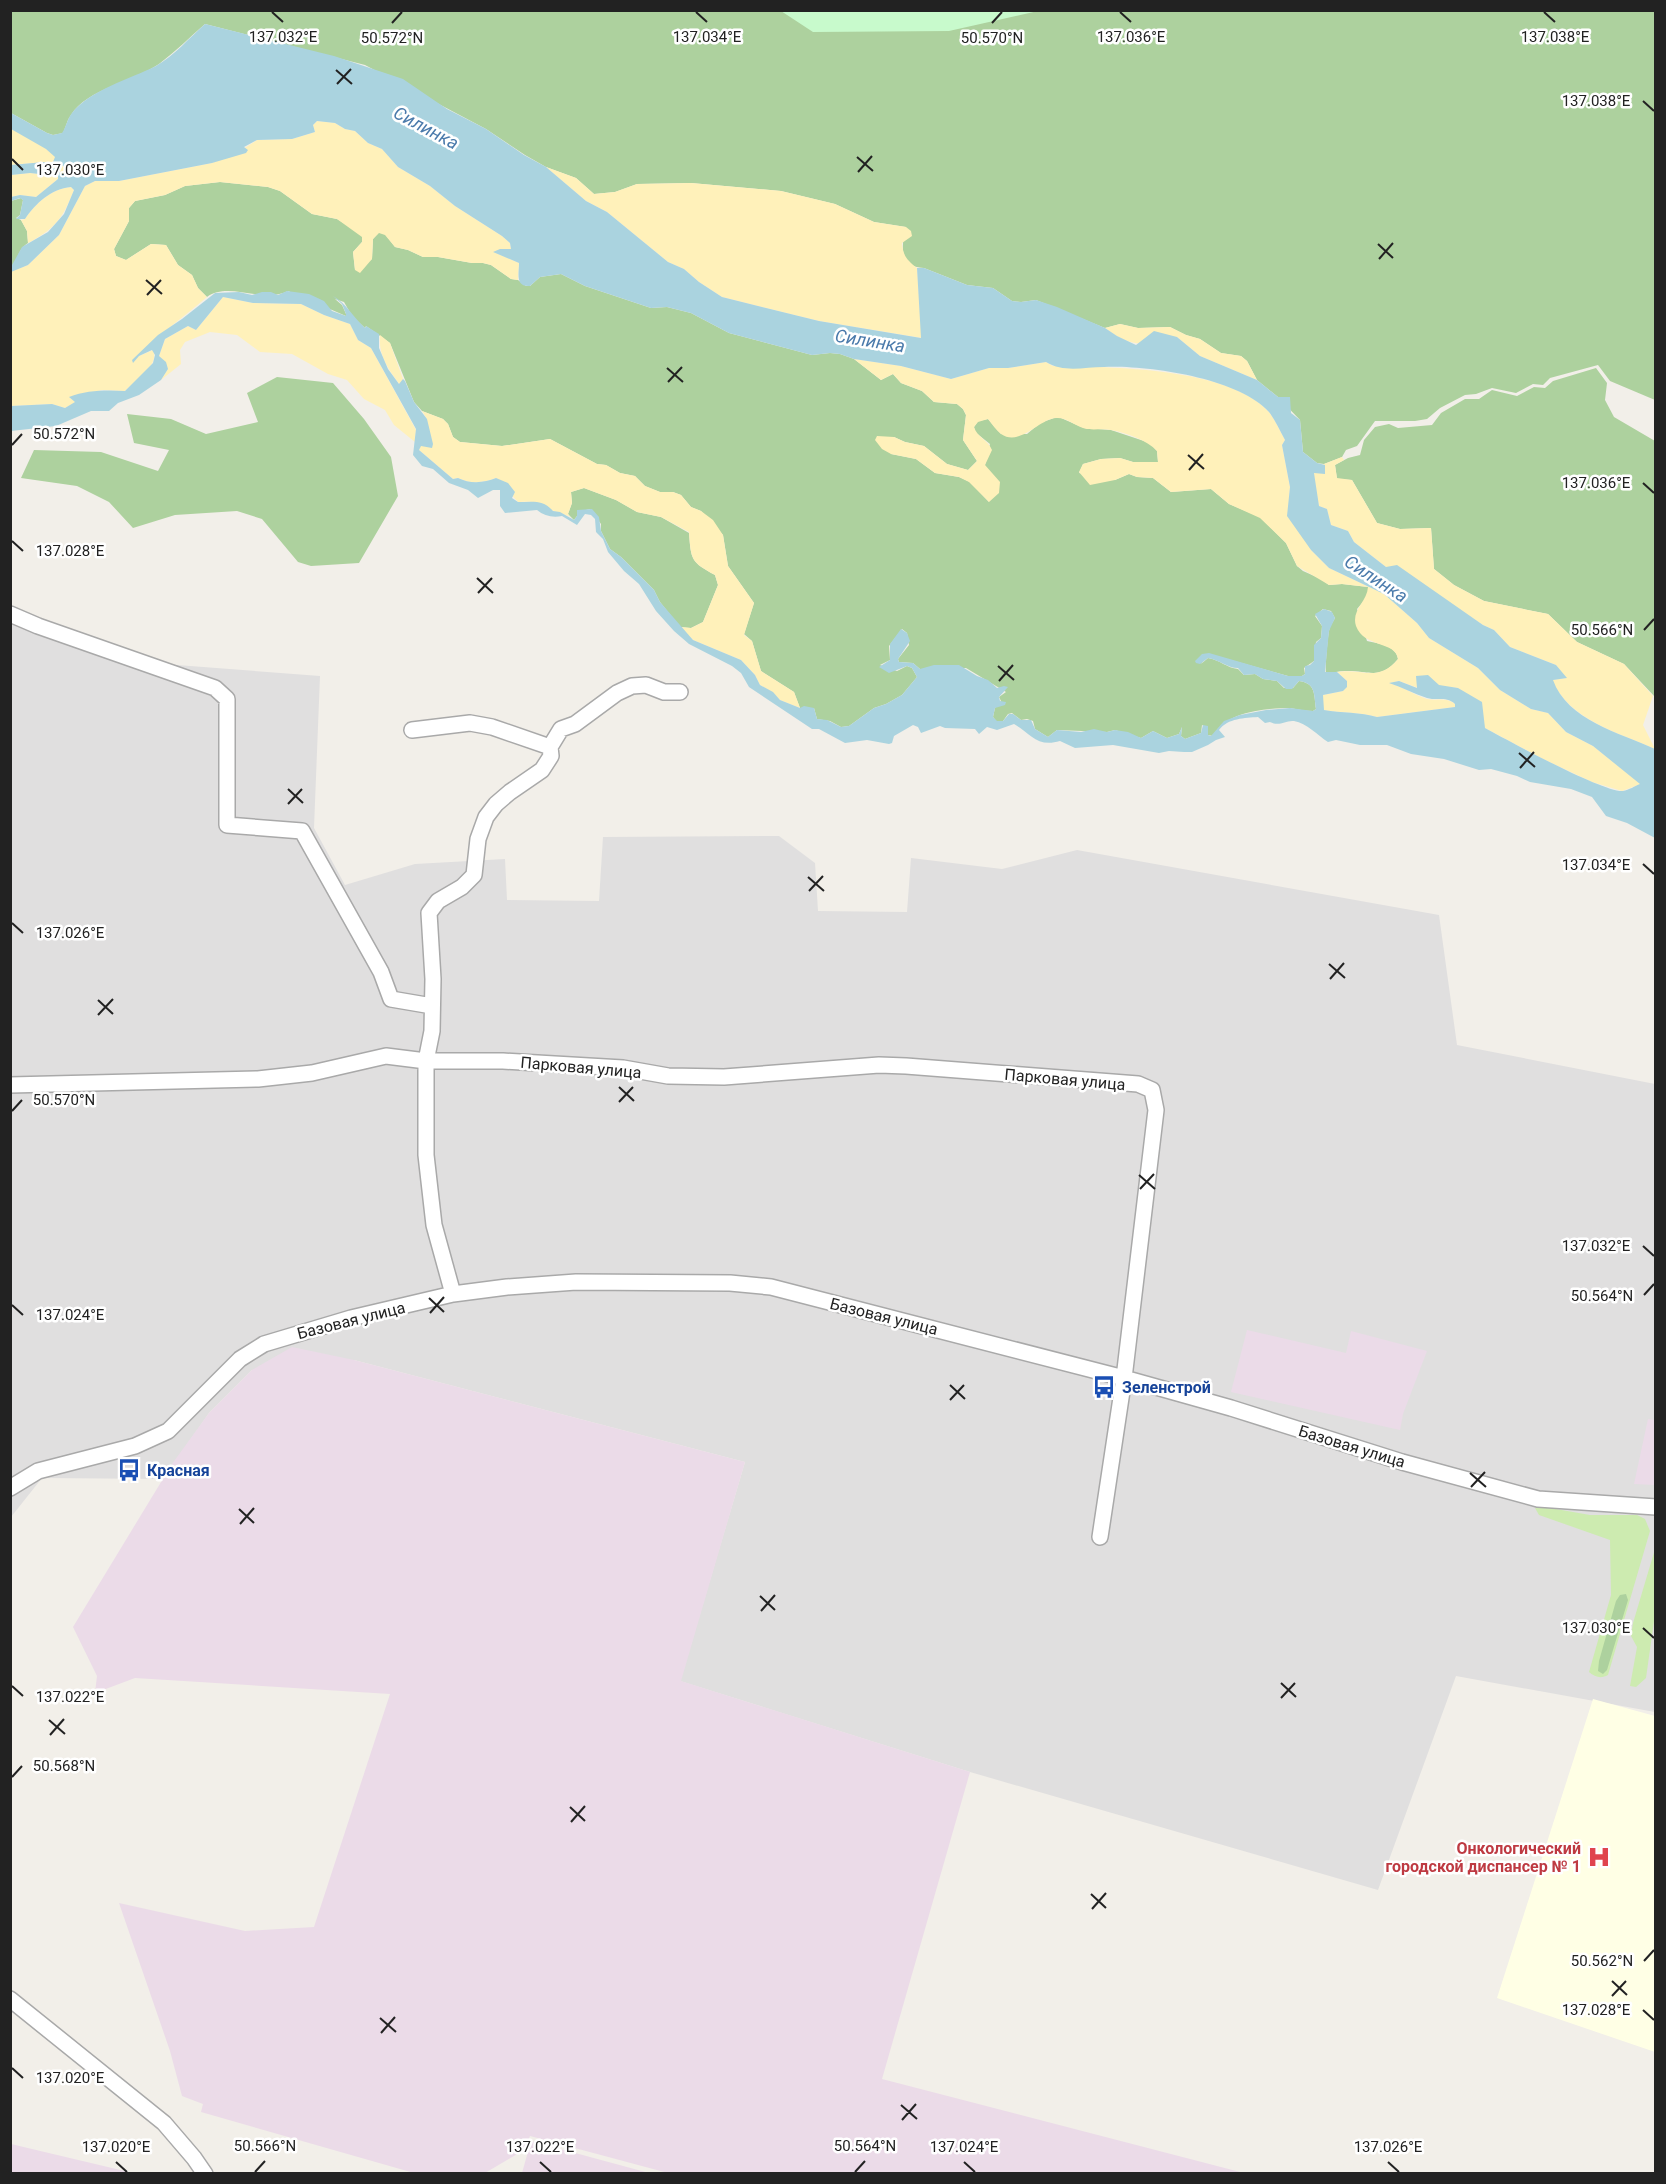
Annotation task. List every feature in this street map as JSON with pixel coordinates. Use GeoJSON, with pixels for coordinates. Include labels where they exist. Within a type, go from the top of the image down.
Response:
{"type":"FeatureCollection","features":[{"type":"Feature","properties":{"kind":"street"},"geometry":{"type":"LineString","coordinates":[[10,614],[215,688],[222,693],[227,699],[227,825],[302,831],[381,972],[392,999],[432,1006]]}},
{"type":"Feature","properties":{"kind":"street"},"geometry":{"type":"LineString","coordinates":[[453,1294],[434,1225],[426,1155],[426,1062],[432,1031],[429,913],[438,901],[462,887],[474,875],[478,839],[486,817],[510,792],[542,770],[551,756],[550,747],[561,729],[575,724],[616,693],[632,686],[646,685],[664,692],[680,692]]}},
{"type":"Feature","properties":{"kind":"street"},"geometry":{"type":"LineString","coordinates":[[412,730],[470,723],[492,727],[550,747]]}},
{"type":"Feature","properties":{"kind":"street","name":"Парковая улица"},"geometry":{"type":"LineString","coordinates":[[10,1085],[230,1081],[312,1073],[386,1056],[426,1062],[504,1061],[567,1064],[623,1068],[668,1076],[724,1077],[879,1065],[1138,1084],[1152,1090],[1156,1110],[1125,1378]]}},
{"type":"Feature","properties":{"kind":"street","name":"Базовая улица"},"geometry":{"type":"LineString","coordinates":[[10,1488],[38,1472],[135,1446],[168,1431],[240,1359],[264,1344],[351,1318],[453,1294],[507,1287],[576,1282],[730,1283],[771,1287],[1125,1378],[1231,1408],[1402,1462],[1538,1499],[1656,1507]]}},
{"type":"Feature","properties":{"kind":"street"},"geometry":{"type":"LineString","coordinates":[[1100,1537],[1125,1378]]}},
{"type":"Feature","properties":{"kind":"street"},"geometry":{"type":"LineString","coordinates":[[10,1999],[164,2123],[205,2174]]}},
{"type":"Feature","properties":{"kind":"shaded area"},"geometry":{"type":"Polygon","coordinates":[[[11,617],[111,660],[320,676],[314,828],[345,885],[415,864],[505,859],[507,900],[599,901],[603,837],[779,836],[815,863],[818,911],[907,912],[911,858],[1002,869],[1077,850],[1439,915],[1457,1045],[1655,1084],[1655,1712],[1456,1676],[1378,1890],[970,1772],[680,1681],[745,1462],[354,1360],[252,1370],[209,1413],[163,1479],[42,1478],[11,1517],[11,617]]]}},
{"type":"Feature","properties":{"kind":"shaded area"},"geometry":{"type":"Polygon","coordinates":[[[1247,1330],[1346,1353],[1351,1331],[1427,1351],[1403,1414],[1400,1430],[1231,1392],[1247,1330]]]}},
{"type":"Feature","properties":{"kind":"shaded area"},"geometry":{"type":"Polygon","coordinates":[[[292,1347],[354,1360],[745,1462],[681,1681],[970,1772],[882,2079],[1244,2173],[668,2173],[530,2136],[524,2150],[485,2173],[414,2173],[201,2112],[203,2104],[182,2096],[170,2051],[119,1903],[245,1931],[314,1927],[390,1694],[135,1678],[95,1693],[97,1676],[73,1627],[172,1464],[209,1413],[252,1370],[292,1347]]]}},
{"type":"Feature","properties":{"kind":"shaded area"},"geometry":{"type":"Polygon","coordinates":[[[1648,1419],[1655,1420],[1655,1485],[1634,1484],[1648,1419]]]}},
{"type":"Feature","properties":{"kind":"shaded area","name":"Онкологический городской диспансер № 1"},"geometry":{"type":"Polygon","coordinates":[[[1593,1699],[1655,1716],[1655,2052],[1497,1998],[1593,1699]]]}},
{"type":"Feature","properties":{"kind":"shaded area"},"geometry":{"type":"Polygon","coordinates":[[[531,2141],[649,2173],[522,2173],[531,2141]]]}},
{"type":"Feature","properties":{"kind":"shaded area"},"geometry":{"type":"Polygon","coordinates":[[[11,2144],[32,2149],[133,2173],[11,2173],[11,2144]]]}},
{"type":"Feature","properties":{"kind":"green space"},"geometry":{"type":"Polygon","coordinates":[[[11,11],[1655,11],[1655,400],[1610,381],[1598,365],[1550,378],[1543,385],[1533,384],[1516,393],[1492,388],[1465,395],[1440,408],[1427,419],[1375,421],[1357,446],[1346,450],[1342,457],[1324,464],[1317,463],[1303,452],[1300,420],[1278,397],[1257,380],[1247,361],[1241,356],[1221,353],[1200,339],[1170,327],[1138,328],[1120,324],[1105,328],[1036,300],[1012,301],[993,288],[967,285],[916,267],[906,260],[904,254],[903,241],[906,227],[874,222],[835,204],[781,191],[691,183],[637,184],[615,192],[594,194],[576,178],[546,167],[486,129],[365,65],[205,24],[159,64],[88,98],[68,119],[63,133],[53,135],[47,133],[11,113],[11,11]]]}},
{"type":"Feature","properties":{"kind":"green space"},"geometry":{"type":"Polygon","coordinates":[[[781,11],[1038,11],[949,31],[813,32],[781,11]]]}},
{"type":"Feature","properties":{"kind":"green space"},"geometry":{"type":"Polygon","coordinates":[[[220,182],[268,187],[280,191],[312,214],[337,219],[360,233],[362,242],[353,252],[355,270],[372,259],[373,239],[379,232],[385,234],[395,247],[423,257],[491,265],[526,286],[530,286],[540,277],[561,274],[585,286],[651,308],[667,307],[691,313],[729,333],[812,355],[840,354],[854,359],[881,380],[893,374],[901,383],[922,391],[934,402],[957,404],[963,409],[966,415],[963,440],[977,461],[968,470],[947,464],[924,446],[894,437],[891,454],[916,459],[935,473],[959,477],[970,482],[989,502],[985,465],[990,444],[975,432],[974,427],[978,421],[988,419],[1001,434],[1027,434],[1040,423],[1061,418],[1084,428],[1111,430],[1150,443],[1157,451],[1158,462],[1133,462],[1120,458],[1101,459],[1083,464],[1079,473],[1115,480],[1129,474],[1153,478],[1171,492],[1211,489],[1229,504],[1260,517],[1286,543],[1297,566],[1303,571],[1329,585],[1368,587],[1368,596],[1357,609],[1367,641],[1390,648],[1397,654],[1398,659],[1392,666],[1380,672],[1326,673],[1329,630],[1335,618],[1331,611],[1323,609],[1315,616],[1322,626],[1321,638],[1316,642],[1314,661],[1304,668],[1305,674],[1302,676],[1288,676],[1209,654],[1201,664],[1208,658],[1212,659],[1238,669],[1244,675],[1255,674],[1263,679],[1277,681],[1284,688],[1293,688],[1299,681],[1305,682],[1313,690],[1316,709],[1313,711],[1290,708],[1247,713],[1227,722],[1213,736],[1208,735],[1208,728],[1202,725],[1201,733],[1185,739],[1181,736],[1182,727],[1179,734],[1167,738],[1153,731],[1141,738],[1115,730],[1107,732],[1057,730],[1048,737],[1035,729],[1033,721],[1021,720],[1012,713],[1008,714],[1003,721],[996,721],[993,717],[995,708],[1001,701],[999,697],[1006,692],[966,668],[920,669],[913,663],[899,662],[898,659],[909,645],[907,633],[902,629],[889,646],[890,660],[880,665],[897,671],[907,666],[912,668],[917,677],[902,695],[874,708],[849,726],[841,727],[830,721],[817,719],[814,708],[800,708],[794,692],[761,671],[752,641],[744,634],[754,603],[728,566],[723,535],[701,511],[691,507],[681,495],[673,492],[660,492],[645,486],[635,476],[597,464],[550,439],[502,446],[460,442],[453,437],[448,424],[443,419],[422,411],[414,402],[390,343],[366,326],[365,328],[352,316],[344,302],[335,299],[342,305],[346,316],[288,291],[267,295],[225,291],[207,297],[198,288],[192,275],[178,265],[166,245],[151,244],[126,260],[116,256],[114,249],[129,221],[129,208],[135,201],[165,195],[185,186],[220,182]]]}},
{"type":"Feature","properties":{"kind":"green space"},"geometry":{"type":"Polygon","coordinates":[[[21,198],[23,200],[20,215],[16,218],[21,220],[27,231],[28,243],[11,267],[11,201],[21,198]]]}},
{"type":"Feature","properties":{"kind":"green space"},"geometry":{"type":"Polygon","coordinates":[[[1596,368],[1607,383],[1605,400],[1614,417],[1655,441],[1655,697],[1624,664],[1577,642],[1548,614],[1484,601],[1454,585],[1434,569],[1431,528],[1400,529],[1377,523],[1352,480],[1337,479],[1335,465],[1360,455],[1364,440],[1375,427],[1389,424],[1398,428],[1432,425],[1441,413],[1465,399],[1479,399],[1492,390],[1517,396],[1534,387],[1545,388],[1553,381],[1596,368]]]}},
{"type":"Feature","properties":{"kind":"green space"},"geometry":{"type":"Polygon","coordinates":[[[277,377],[333,383],[364,419],[391,457],[398,496],[359,563],[311,566],[298,562],[262,519],[237,511],[175,515],[133,528],[109,502],[77,486],[21,478],[34,450],[101,452],[158,471],[169,450],[134,443],[127,414],[171,419],[206,434],[258,422],[247,393],[277,377]]]}},
{"type":"Feature","properties":{"kind":"green space"},"geometry":{"type":"Polygon","coordinates":[[[584,488],[616,500],[637,512],[661,517],[689,533],[694,559],[701,567],[715,575],[718,585],[703,622],[691,628],[680,627],[660,602],[654,590],[610,549],[601,531],[601,524],[590,509],[577,512],[574,520],[568,514],[572,503],[571,492],[584,488]]]}},
{"type":"Feature","properties":{"kind":"green space"},"geometry":{"type":"Polygon","coordinates":[[[1539,1506],[1590,1515],[1637,1515],[1645,1519],[1650,1531],[1608,1675],[1603,1677],[1589,1672],[1611,1595],[1610,1540],[1539,1515],[1535,1508],[1539,1506]]]}},
{"type":"Feature","properties":{"kind":"green space"},"geometry":{"type":"Polygon","coordinates":[[[1655,1549],[1655,1614],[1646,1678],[1636,1687],[1630,1686],[1637,1647],[1631,1636],[1655,1549]]]}},
{"type":"Feature","properties":{"kind":"green space"},"geometry":{"type":"Polygon","coordinates":[[[1626,1594],[1628,1600],[1607,1670],[1603,1674],[1598,1671],[1599,1661],[1616,1601],[1620,1595],[1626,1594]]]}},
{"type":"Feature","properties":{"kind":"sand"},"geometry":{"type":"Polygon","coordinates":[[[317,121],[335,123],[345,129],[355,131],[368,143],[382,149],[398,167],[430,186],[455,206],[502,236],[510,243],[511,249],[494,252],[519,263],[518,280],[511,279],[491,265],[483,263],[423,257],[395,247],[385,235],[379,233],[373,239],[372,259],[360,273],[355,270],[353,252],[362,242],[362,237],[337,219],[312,214],[280,191],[268,187],[220,182],[185,186],[165,195],[135,201],[129,208],[129,221],[114,249],[116,256],[126,260],[151,244],[166,245],[178,265],[192,275],[198,288],[207,297],[139,356],[153,350],[154,356],[150,367],[125,391],[102,390],[70,398],[76,402],[65,408],[52,404],[11,406],[10,272],[28,265],[59,235],[85,186],[95,181],[119,181],[212,163],[257,140],[292,139],[315,132],[313,125],[317,121]]]}},
{"type":"Feature","properties":{"kind":"sand"},"geometry":{"type":"Polygon","coordinates":[[[10,129],[34,140],[51,152],[66,172],[62,174],[44,162],[11,165],[10,129]]]}},
{"type":"Feature","properties":{"kind":"sand"},"geometry":{"type":"Polygon","coordinates":[[[546,167],[576,178],[594,194],[615,192],[637,184],[691,183],[781,191],[835,204],[874,222],[906,227],[911,231],[912,236],[902,243],[903,251],[917,268],[922,338],[819,321],[722,297],[684,269],[668,262],[607,212],[586,201],[546,167]]]}},
{"type":"Feature","properties":{"kind":"sand"},"geometry":{"type":"Polygon","coordinates":[[[30,173],[58,176],[58,179],[36,197],[20,195],[11,197],[10,175],[30,173]]]}},
{"type":"Feature","properties":{"kind":"sand"},"geometry":{"type":"Polygon","coordinates":[[[71,187],[74,190],[57,222],[45,233],[28,243],[27,231],[21,220],[25,219],[39,202],[51,194],[71,187]]]}},
{"type":"Feature","properties":{"kind":"sand"},"geometry":{"type":"Polygon","coordinates":[[[223,297],[253,303],[301,304],[350,324],[358,340],[371,348],[416,430],[415,442],[394,425],[385,410],[364,399],[347,380],[328,374],[292,354],[260,352],[237,335],[210,332],[185,342],[180,350],[181,364],[161,380],[168,369],[159,356],[165,339],[188,326],[196,330],[223,297]]]}},
{"type":"Feature","properties":{"kind":"sand"},"geometry":{"type":"Polygon","coordinates":[[[1120,324],[1138,328],[1170,327],[1200,339],[1221,353],[1241,356],[1247,361],[1257,380],[1200,356],[1177,337],[1147,343],[1132,342],[1124,340],[1105,328],[1120,324]]]}},
{"type":"Feature","properties":{"kind":"sand"},"geometry":{"type":"Polygon","coordinates":[[[380,335],[390,343],[403,379],[400,385],[382,355],[380,335]]]}},
{"type":"Feature","properties":{"kind":"sand"},"geometry":{"type":"Polygon","coordinates":[[[854,359],[901,366],[951,379],[989,368],[1008,368],[1046,362],[1053,366],[1136,369],[1198,378],[1226,386],[1251,397],[1269,412],[1285,440],[1282,445],[1290,487],[1289,500],[1311,550],[1329,568],[1384,594],[1417,623],[1429,638],[1478,668],[1500,690],[1531,709],[1548,713],[1566,732],[1593,746],[1641,784],[1622,791],[1592,782],[1543,759],[1485,728],[1458,688],[1439,686],[1418,688],[1399,681],[1390,683],[1427,699],[1448,701],[1455,704],[1455,707],[1377,717],[1323,710],[1323,695],[1343,691],[1347,681],[1337,672],[1377,673],[1384,671],[1398,659],[1392,649],[1366,638],[1356,626],[1357,611],[1368,587],[1329,585],[1297,566],[1286,543],[1260,518],[1229,504],[1211,489],[1171,492],[1153,478],[1129,474],[1115,480],[1090,485],[1079,472],[1083,464],[1101,459],[1120,458],[1133,462],[1158,462],[1157,451],[1148,444],[1117,431],[1086,429],[1056,418],[1022,435],[1008,437],[1001,434],[988,419],[978,422],[974,427],[975,430],[992,450],[985,465],[1000,482],[999,493],[989,502],[969,482],[959,477],[935,473],[916,459],[891,454],[882,449],[875,440],[877,436],[894,437],[924,446],[947,464],[968,470],[977,461],[963,440],[966,415],[963,409],[957,404],[934,402],[922,391],[901,383],[893,374],[881,380],[854,359]]]}},
{"type":"Feature","properties":{"kind":"sand"},"geometry":{"type":"Polygon","coordinates":[[[422,411],[443,419],[448,424],[453,437],[460,442],[502,446],[550,439],[597,464],[635,476],[645,486],[660,492],[673,492],[681,495],[691,507],[713,520],[723,535],[728,566],[754,603],[744,635],[752,641],[761,671],[794,692],[800,708],[780,700],[760,685],[755,675],[741,660],[693,640],[680,627],[691,628],[703,622],[718,585],[715,575],[701,567],[694,559],[689,532],[661,517],[637,512],[616,500],[584,488],[571,492],[572,503],[568,514],[570,517],[536,503],[518,502],[496,478],[477,482],[453,479],[419,450],[427,419],[422,411]]]}},
{"type":"Feature","properties":{"kind":"sand"},"geometry":{"type":"Polygon","coordinates":[[[1342,457],[1344,460],[1335,465],[1337,478],[1352,480],[1377,523],[1400,529],[1431,528],[1434,569],[1454,585],[1484,601],[1548,614],[1577,642],[1624,664],[1653,696],[1643,725],[1655,749],[1596,724],[1570,705],[1560,694],[1552,680],[1566,678],[1556,665],[1510,647],[1494,630],[1386,567],[1354,542],[1348,531],[1331,525],[1327,509],[1319,506],[1313,472],[1324,464],[1342,457]]]}},
{"type":"Feature","properties":{"kind":"water","name":"Силинка"},"geometry":{"type":"Polygon","coordinates":[[[205,24],[334,56],[403,79],[447,109],[486,129],[546,167],[586,201],[607,212],[668,262],[684,269],[722,297],[819,321],[921,338],[917,268],[924,268],[967,285],[993,288],[1012,301],[1036,300],[1057,307],[1105,328],[1136,345],[1154,331],[1177,337],[1200,356],[1257,380],[1278,397],[1290,397],[1291,413],[1300,420],[1303,452],[1317,463],[1325,465],[1325,474],[1314,473],[1319,506],[1327,509],[1331,525],[1348,531],[1354,542],[1386,567],[1397,565],[1483,625],[1494,630],[1510,647],[1556,665],[1567,678],[1553,680],[1560,694],[1582,715],[1611,731],[1655,749],[1655,838],[1627,823],[1606,816],[1592,797],[1571,789],[1530,782],[1491,769],[1479,770],[1444,759],[1411,754],[1387,745],[1360,745],[1336,740],[1328,742],[1308,727],[1294,721],[1280,724],[1265,723],[1258,717],[1232,721],[1219,730],[1225,737],[1192,752],[1159,753],[1113,745],[1075,748],[1060,741],[1045,743],[1014,724],[997,730],[987,727],[979,734],[975,729],[940,726],[921,733],[918,727],[913,725],[894,736],[892,743],[889,744],[867,740],[845,743],[819,729],[812,729],[749,687],[741,673],[732,666],[689,644],[674,631],[656,611],[639,584],[608,552],[603,539],[596,532],[595,519],[591,515],[585,514],[577,525],[562,516],[549,516],[537,510],[505,513],[500,506],[500,490],[493,490],[478,498],[468,490],[449,483],[433,469],[422,466],[413,455],[416,429],[371,348],[358,340],[350,324],[301,304],[253,303],[223,297],[196,330],[188,326],[165,339],[159,356],[166,362],[168,369],[161,380],[139,395],[118,403],[109,411],[91,411],[56,426],[11,431],[11,406],[52,404],[65,408],[75,402],[69,397],[83,393],[125,391],[153,363],[155,355],[152,350],[139,356],[133,363],[132,360],[158,335],[215,293],[239,292],[252,295],[271,292],[278,295],[287,291],[309,294],[324,301],[332,311],[346,316],[342,304],[333,296],[342,303],[365,328],[366,326],[379,334],[379,348],[388,369],[399,384],[403,379],[405,381],[414,402],[427,419],[432,448],[421,446],[419,450],[453,479],[477,482],[496,478],[508,483],[515,492],[512,498],[518,502],[541,503],[574,520],[577,510],[592,509],[599,517],[601,531],[610,549],[654,590],[660,602],[693,640],[741,660],[755,675],[760,685],[773,692],[780,700],[800,708],[804,706],[814,708],[817,719],[827,720],[841,727],[849,726],[874,708],[902,695],[917,677],[912,668],[907,666],[889,673],[879,667],[890,660],[890,644],[901,629],[907,633],[910,641],[898,659],[899,662],[913,663],[920,669],[934,665],[959,665],[988,680],[997,688],[1008,687],[999,697],[1000,701],[1006,702],[1005,705],[995,708],[993,717],[997,721],[1003,721],[1009,714],[1013,714],[1021,720],[1031,720],[1035,729],[1048,737],[1057,730],[1081,732],[1094,729],[1107,732],[1115,730],[1128,732],[1141,738],[1153,731],[1167,738],[1179,734],[1182,727],[1181,736],[1185,739],[1201,733],[1203,725],[1208,726],[1208,735],[1211,736],[1224,721],[1240,715],[1290,708],[1313,711],[1316,709],[1314,695],[1309,684],[1305,682],[1299,681],[1292,689],[1286,689],[1277,681],[1263,679],[1255,674],[1244,675],[1238,668],[1212,659],[1208,658],[1200,664],[1195,661],[1202,654],[1209,653],[1288,676],[1302,676],[1305,674],[1305,666],[1314,661],[1314,645],[1321,638],[1322,626],[1315,614],[1324,609],[1332,612],[1335,618],[1329,631],[1325,672],[1337,672],[1347,681],[1347,687],[1343,691],[1323,695],[1324,710],[1377,717],[1455,707],[1455,704],[1448,700],[1427,698],[1389,683],[1399,681],[1417,688],[1416,676],[1428,675],[1439,685],[1458,688],[1482,702],[1485,728],[1533,754],[1597,784],[1613,789],[1623,791],[1640,784],[1593,746],[1566,732],[1548,713],[1531,709],[1500,690],[1478,668],[1429,638],[1417,623],[1384,594],[1329,568],[1311,550],[1287,516],[1290,487],[1282,445],[1285,440],[1273,418],[1255,400],[1215,382],[1144,368],[1067,368],[1046,362],[1008,368],[989,368],[951,379],[901,366],[854,359],[840,354],[812,355],[729,333],[691,313],[667,307],[651,308],[585,286],[561,274],[540,277],[530,286],[525,286],[519,279],[519,263],[493,252],[500,249],[511,249],[510,243],[502,236],[455,206],[430,186],[398,167],[382,149],[368,143],[355,131],[345,129],[335,123],[317,121],[313,125],[315,132],[292,139],[257,140],[244,147],[248,150],[246,153],[212,163],[119,181],[95,181],[85,186],[59,235],[28,265],[11,272],[11,267],[22,247],[48,232],[64,214],[74,190],[71,187],[64,188],[51,194],[39,202],[25,219],[16,219],[20,215],[23,200],[20,198],[11,201],[11,197],[20,195],[36,197],[58,179],[58,176],[30,173],[11,175],[11,165],[44,162],[62,174],[66,172],[65,167],[53,162],[55,157],[46,149],[11,129],[11,113],[47,133],[53,135],[62,133],[72,113],[89,98],[163,62],[205,24]]]}},
{"type":"Feature","properties":{"kind":"place","name":"Зеленстрой"},"geometry":{"type":"Point","coordinates":[1104,1387]}},
{"type":"Feature","properties":{"kind":"place","name":"Красная"},"geometry":{"type":"Point","coordinates":[129,1470]}},
{"type":"Feature","properties":{"kind":"place","name":"Онкологический городской диспансер № 1"},"geometry":{"type":"Point","coordinates":[1599,1857]}}]}
